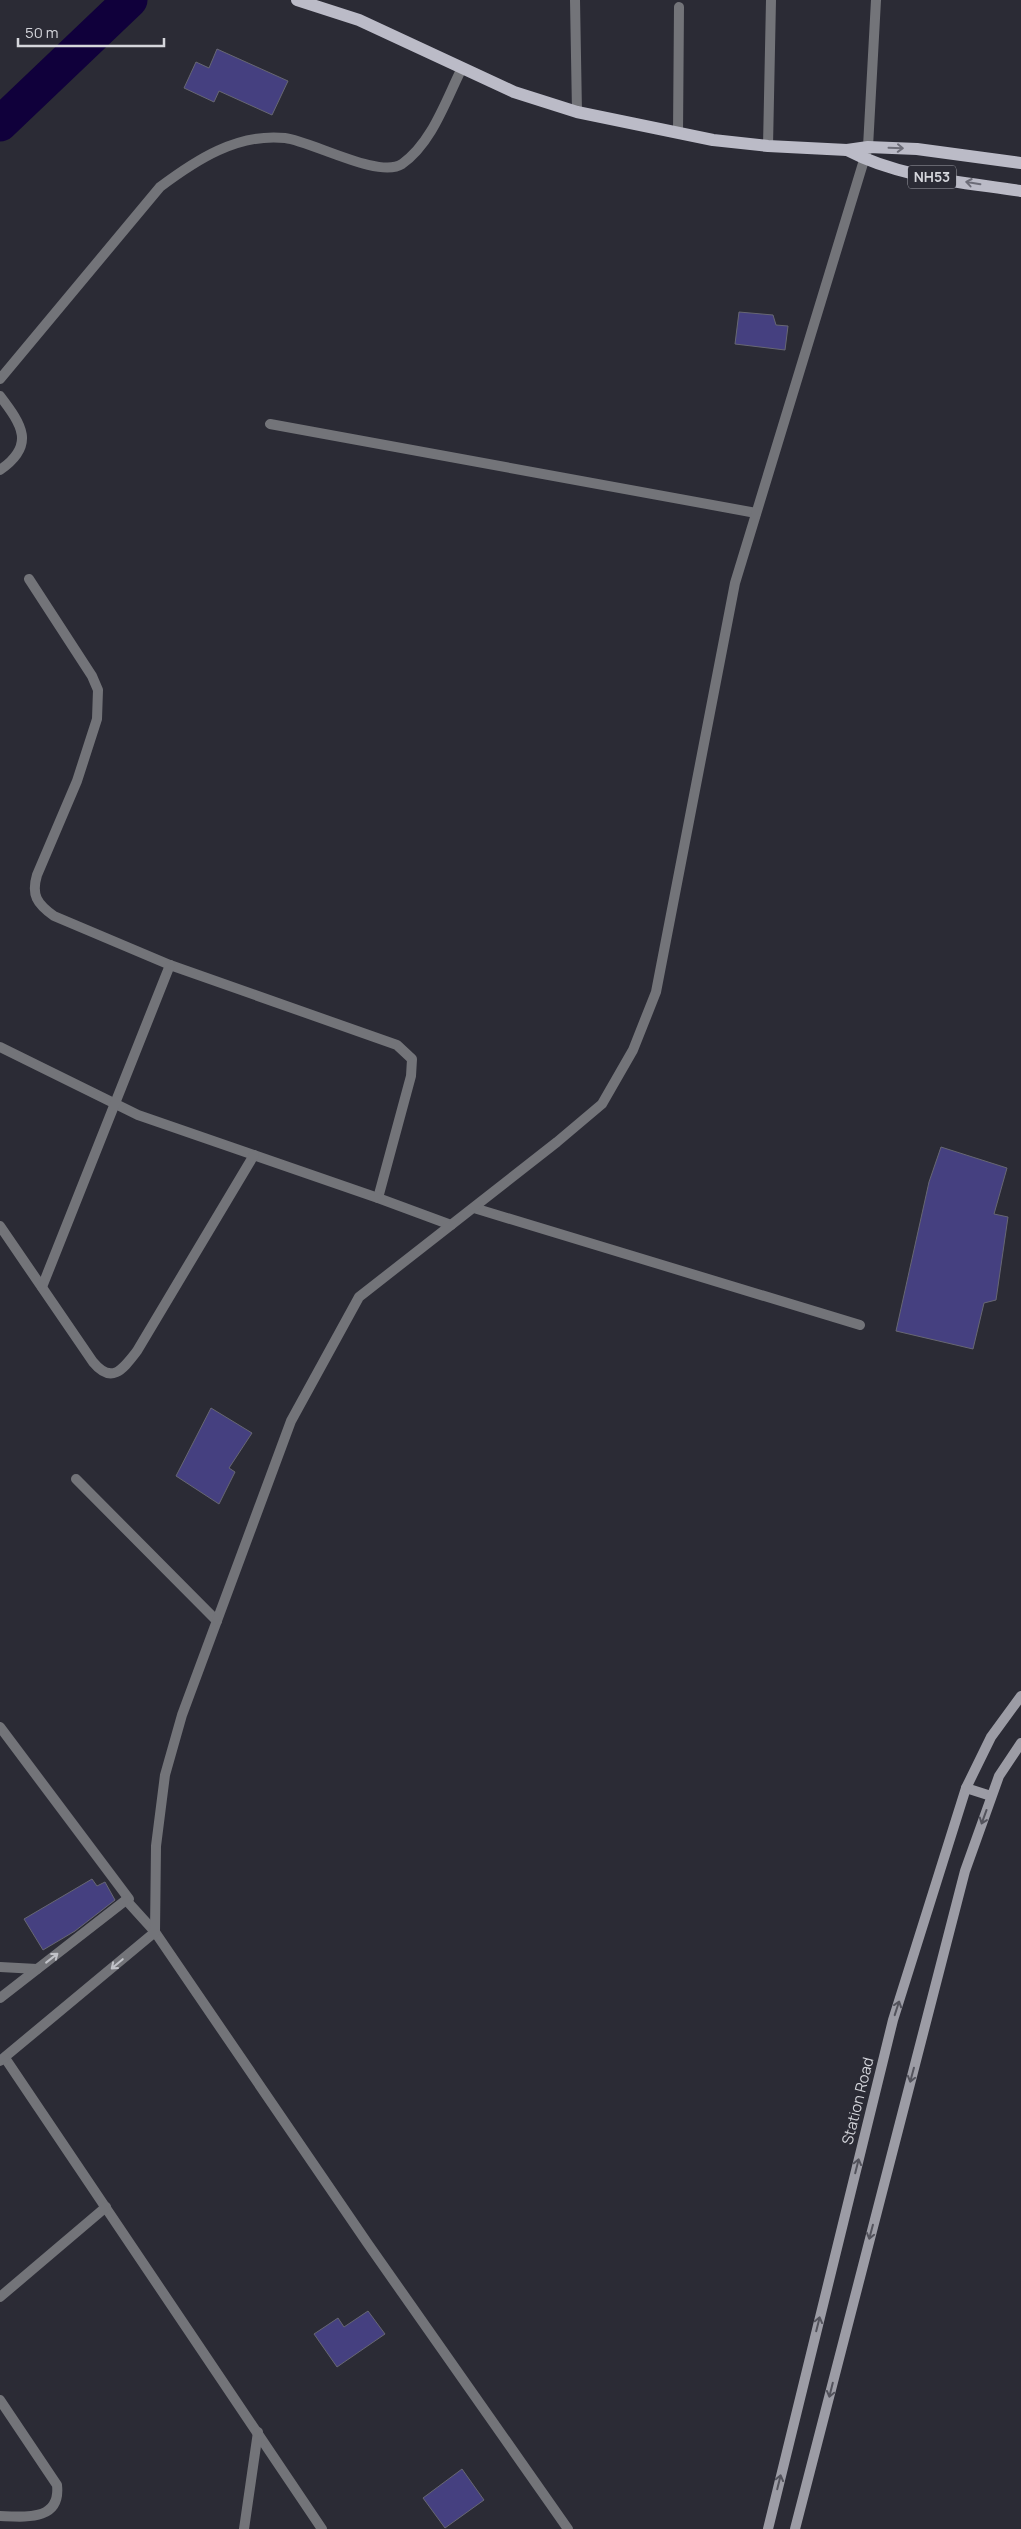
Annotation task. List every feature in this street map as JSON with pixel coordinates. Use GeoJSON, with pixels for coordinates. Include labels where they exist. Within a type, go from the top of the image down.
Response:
{"type":"FeatureCollection","features":[{"type":"Feature","properties":{"kind":"main road"},"geometry":{"type":"LineString","coordinates":[[297,0],[359,20],[514,92],[578,112],[713,140],[768,146]]}},
{"type":"Feature","properties":{"kind":"main road","name":"NH53"},"geometry":{"type":"LineString","coordinates":[[768,146],[847,150],[866,153],[917,149],[1021,162]]}},
{"type":"Feature","properties":{"kind":"main road","name":"NH53"},"geometry":{"type":"LineString","coordinates":[[866,153],[918,176],[1021,191]]}},
{"type":"Feature","properties":{"kind":"main road","name":"Station Road"},"geometry":{"type":"LineString","coordinates":[[768,2529],[893,2020],[966,1788],[991,1737],[1021,1696]]}},
{"type":"Feature","properties":{"kind":"main road"},"geometry":{"type":"LineString","coordinates":[[795,2529],[965,1871],[999,1776],[1021,1743]]}},
{"type":"Feature","properties":{"kind":"main road"},"geometry":{"type":"LineString","coordinates":[[966,1788],[992,1796]]}},
{"type":"Feature","properties":{"kind":"street"},"geometry":{"type":"LineString","coordinates":[[575,0],[578,112]]}},
{"type":"Feature","properties":{"kind":"street"},"geometry":{"type":"LineString","coordinates":[[768,146],[771,0]]}},
{"type":"Feature","properties":{"kind":"street"},"geometry":{"type":"LineString","coordinates":[[322,2529],[106,2207],[2,2059],[155,1932],[156,1846],[165,1775],[182,1715],[292,1421],[359,1297],[474,1208],[602,1104],[633,1050],[656,992],[734,583],[866,153],[876,0]]}},
{"type":"Feature","properties":{"kind":"street"},"geometry":{"type":"LineString","coordinates":[[678,133],[679,8]]}},
{"type":"Feature","properties":{"kind":"street"},"geometry":{"type":"LineString","coordinates":[[0,379],[160,187],[191,164],[219,149],[246,140],[285,138],[379,167],[400,166],[413,155],[428,135],[462,68]]}},
{"type":"Feature","properties":{"kind":"street"},"geometry":{"type":"LineString","coordinates":[[0,396],[16,418],[23,438],[21,448],[16,456],[0,470]]}},
{"type":"Feature","properties":{"kind":"street"},"geometry":{"type":"LineString","coordinates":[[270,424],[756,513]]}},
{"type":"Feature","properties":{"kind":"street"},"geometry":{"type":"LineString","coordinates":[[29,579],[92,676],[98,690],[99,702],[98,719],[77,781],[37,875],[33,888],[35,898],[42,907],[54,916],[170,965],[397,1045],[406,1052],[412,1059],[411,1076],[378,1198]]}},
{"type":"Feature","properties":{"kind":"street"},"geometry":{"type":"LineString","coordinates":[[42,1287],[170,965]]}},
{"type":"Feature","properties":{"kind":"street"},"geometry":{"type":"LineString","coordinates":[[0,1047],[138,1115],[378,1198],[451,1226]]}},
{"type":"Feature","properties":{"kind":"street"},"geometry":{"type":"LineString","coordinates":[[0,1226],[101,1373],[108,1374],[120,1371],[136,1351],[254,1155]]}},
{"type":"Feature","properties":{"kind":"street"},"geometry":{"type":"LineString","coordinates":[[474,1208],[860,1325]]}},
{"type":"Feature","properties":{"kind":"street"},"geometry":{"type":"LineString","coordinates":[[76,1479],[217,1620]]}},
{"type":"Feature","properties":{"kind":"street"},"geometry":{"type":"LineString","coordinates":[[0,1727],[129,1898],[0,1998]]}},
{"type":"Feature","properties":{"kind":"street"},"geometry":{"type":"LineString","coordinates":[[126,1900],[155,1932],[368,2244],[568,2529]]}},
{"type":"Feature","properties":{"kind":"street"},"geometry":{"type":"LineString","coordinates":[[0,1968],[37,1969]]}},
{"type":"Feature","properties":{"kind":"street"},"geometry":{"type":"LineString","coordinates":[[0,2297],[106,2207]]}},
{"type":"Feature","properties":{"kind":"street"},"geometry":{"type":"LineString","coordinates":[[0,2400],[56,2485],[58,2498],[51,2508],[41,2514],[0,2516]]}},
{"type":"Feature","properties":{"kind":"street"},"geometry":{"type":"LineString","coordinates":[[244,2529],[258,2432]]}},
{"type":"Feature","properties":{"kind":"building"},"geometry":{"type":"Polygon","coordinates":[[[217,49],[288,81],[272,115],[219,91],[214,102],[184,88],[196,62],[209,68],[217,49]]]}},
{"type":"Feature","properties":{"kind":"building"},"geometry":{"type":"Polygon","coordinates":[[[739,312],[773,315],[776,325],[788,326],[785,350],[735,344],[739,312]]]}},
{"type":"Feature","properties":{"kind":"building"},"geometry":{"type":"Polygon","coordinates":[[[941,1147],[1007,1168],[994,1214],[1008,1217],[996,1300],[984,1303],[973,1349],[896,1331],[929,1182],[941,1147]]]}},
{"type":"Feature","properties":{"kind":"building"},"geometry":{"type":"Polygon","coordinates":[[[211,1408],[252,1433],[229,1468],[235,1472],[219,1504],[176,1476],[211,1408]]]}},
{"type":"Feature","properties":{"kind":"building"},"geometry":{"type":"Polygon","coordinates":[[[92,1879],[97,1886],[105,1882],[115,1900],[75,1931],[43,1950],[24,1919],[92,1879]]]}},
{"type":"Feature","properties":{"kind":"building"},"geometry":{"type":"Polygon","coordinates":[[[368,2311],[385,2334],[337,2367],[314,2334],[338,2318],[344,2327],[368,2311]]]}},
{"type":"Feature","properties":{"kind":"building"},"geometry":{"type":"Polygon","coordinates":[[[462,2469],[484,2500],[445,2528],[423,2498],[462,2469]]]}},
{"type":"Feature","properties":{"kind":"waterway"},"geometry":{"type":"LineString","coordinates":[[0,124],[130,0]]}}]}
